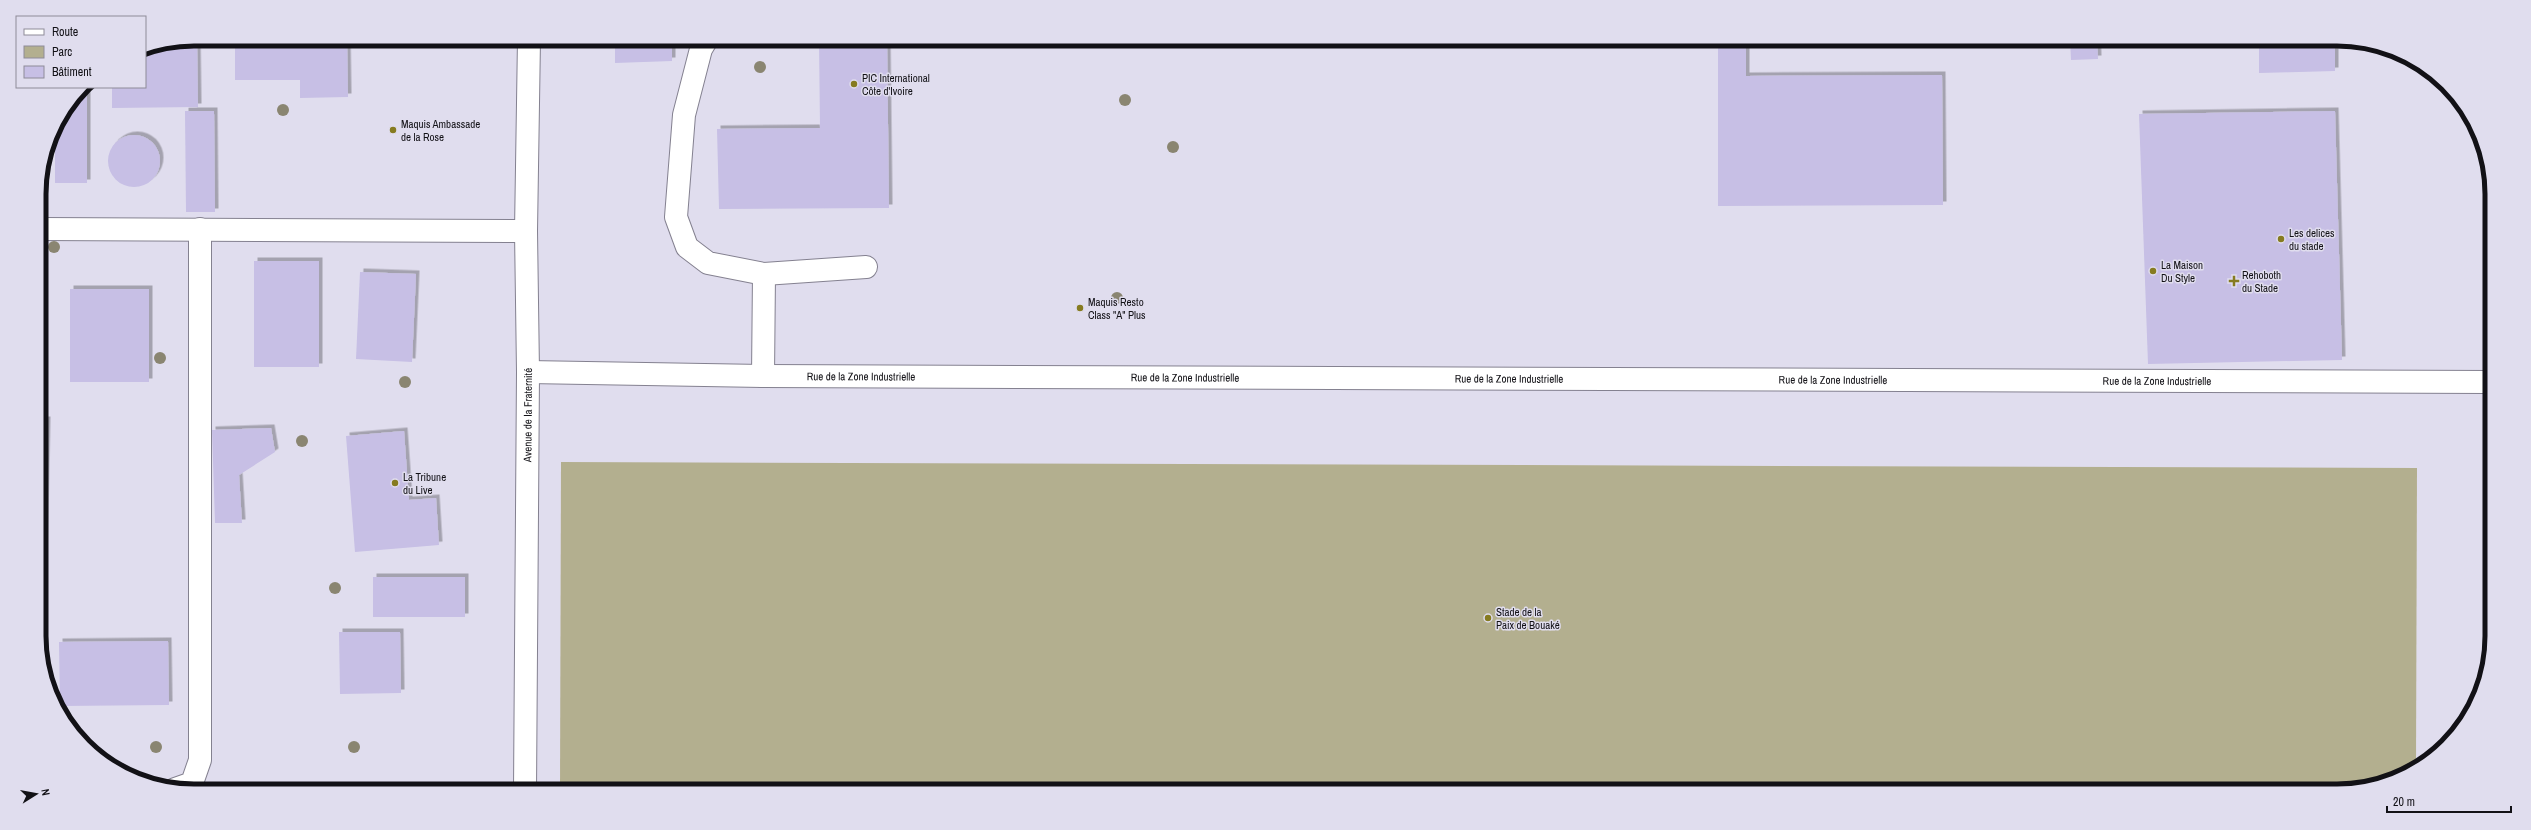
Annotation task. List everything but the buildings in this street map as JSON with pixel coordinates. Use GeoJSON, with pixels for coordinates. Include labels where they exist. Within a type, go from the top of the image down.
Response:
{"type":"FeatureCollection","features":[{"type":"Feature","properties":{"kind":"street","name":"Avenue de la Fraternité"},"geometry":{"type":"LineString","coordinates":[[525,784],[528,372],[526,231],[529,46]]}},
{"type":"Feature","properties":{"kind":"street"},"geometry":{"type":"LineString","coordinates":[[703,46],[684,115],[676,218],[687,247],[708,263],[764,274],[866,267]]}},
{"type":"Feature","properties":{"kind":"street"},"geometry":{"type":"LineString","coordinates":[[46,229],[526,231]]}},
{"type":"Feature","properties":{"kind":"street"},"geometry":{"type":"LineString","coordinates":[[189,784],[192,783],[200,760],[200,229]]}},
{"type":"Feature","properties":{"kind":"street"},"geometry":{"type":"LineString","coordinates":[[763,376],[764,274]]}},
{"type":"Feature","properties":{"kind":"street","name":"Rue de la Zone Industrielle"},"geometry":{"type":"LineString","coordinates":[[528,372],[763,376],[2485,382]]}},
{"type":"Feature","properties":{"kind":"green space","name":"Stade de la Paix de Bouaké"},"geometry":{"type":"Polygon","coordinates":[[[561,462],[2417,468],[2416,761],[2394,773],[2357,783],[560,784],[561,462]]]}},
{"type":"Feature","properties":{"kind":"place","name":"PIC International Côte d'Ivoire"},"geometry":{"type":"Point","coordinates":[854,84]}},
{"type":"Feature","properties":{"kind":"place","name":"Maquis Ambassade de la Rose"},"geometry":{"type":"Point","coordinates":[393,130]}},
{"type":"Feature","properties":{"kind":"place","name":"Les delices du stade"},"geometry":{"type":"Point","coordinates":[2281,239]}},
{"type":"Feature","properties":{"kind":"place","name":"La Maison Du Style"},"geometry":{"type":"Point","coordinates":[2153,271]}},
{"type":"Feature","properties":{"kind":"place","name":"Rehoboth du Stade"},"geometry":{"type":"Point","coordinates":[2234,281]}},
{"type":"Feature","properties":{"kind":"place","name":"Maquis Resto Class \"A\" Plus"},"geometry":{"type":"Point","coordinates":[1080,308]}},
{"type":"Feature","properties":{"kind":"place","name":"La Tribune du Live"},"geometry":{"type":"Point","coordinates":[395,483]}},
{"type":"Feature","properties":{"kind":"place","name":"Stade de la Paix de Bouaké"},"geometry":{"type":"Point","coordinates":[1488,618]}}]}
